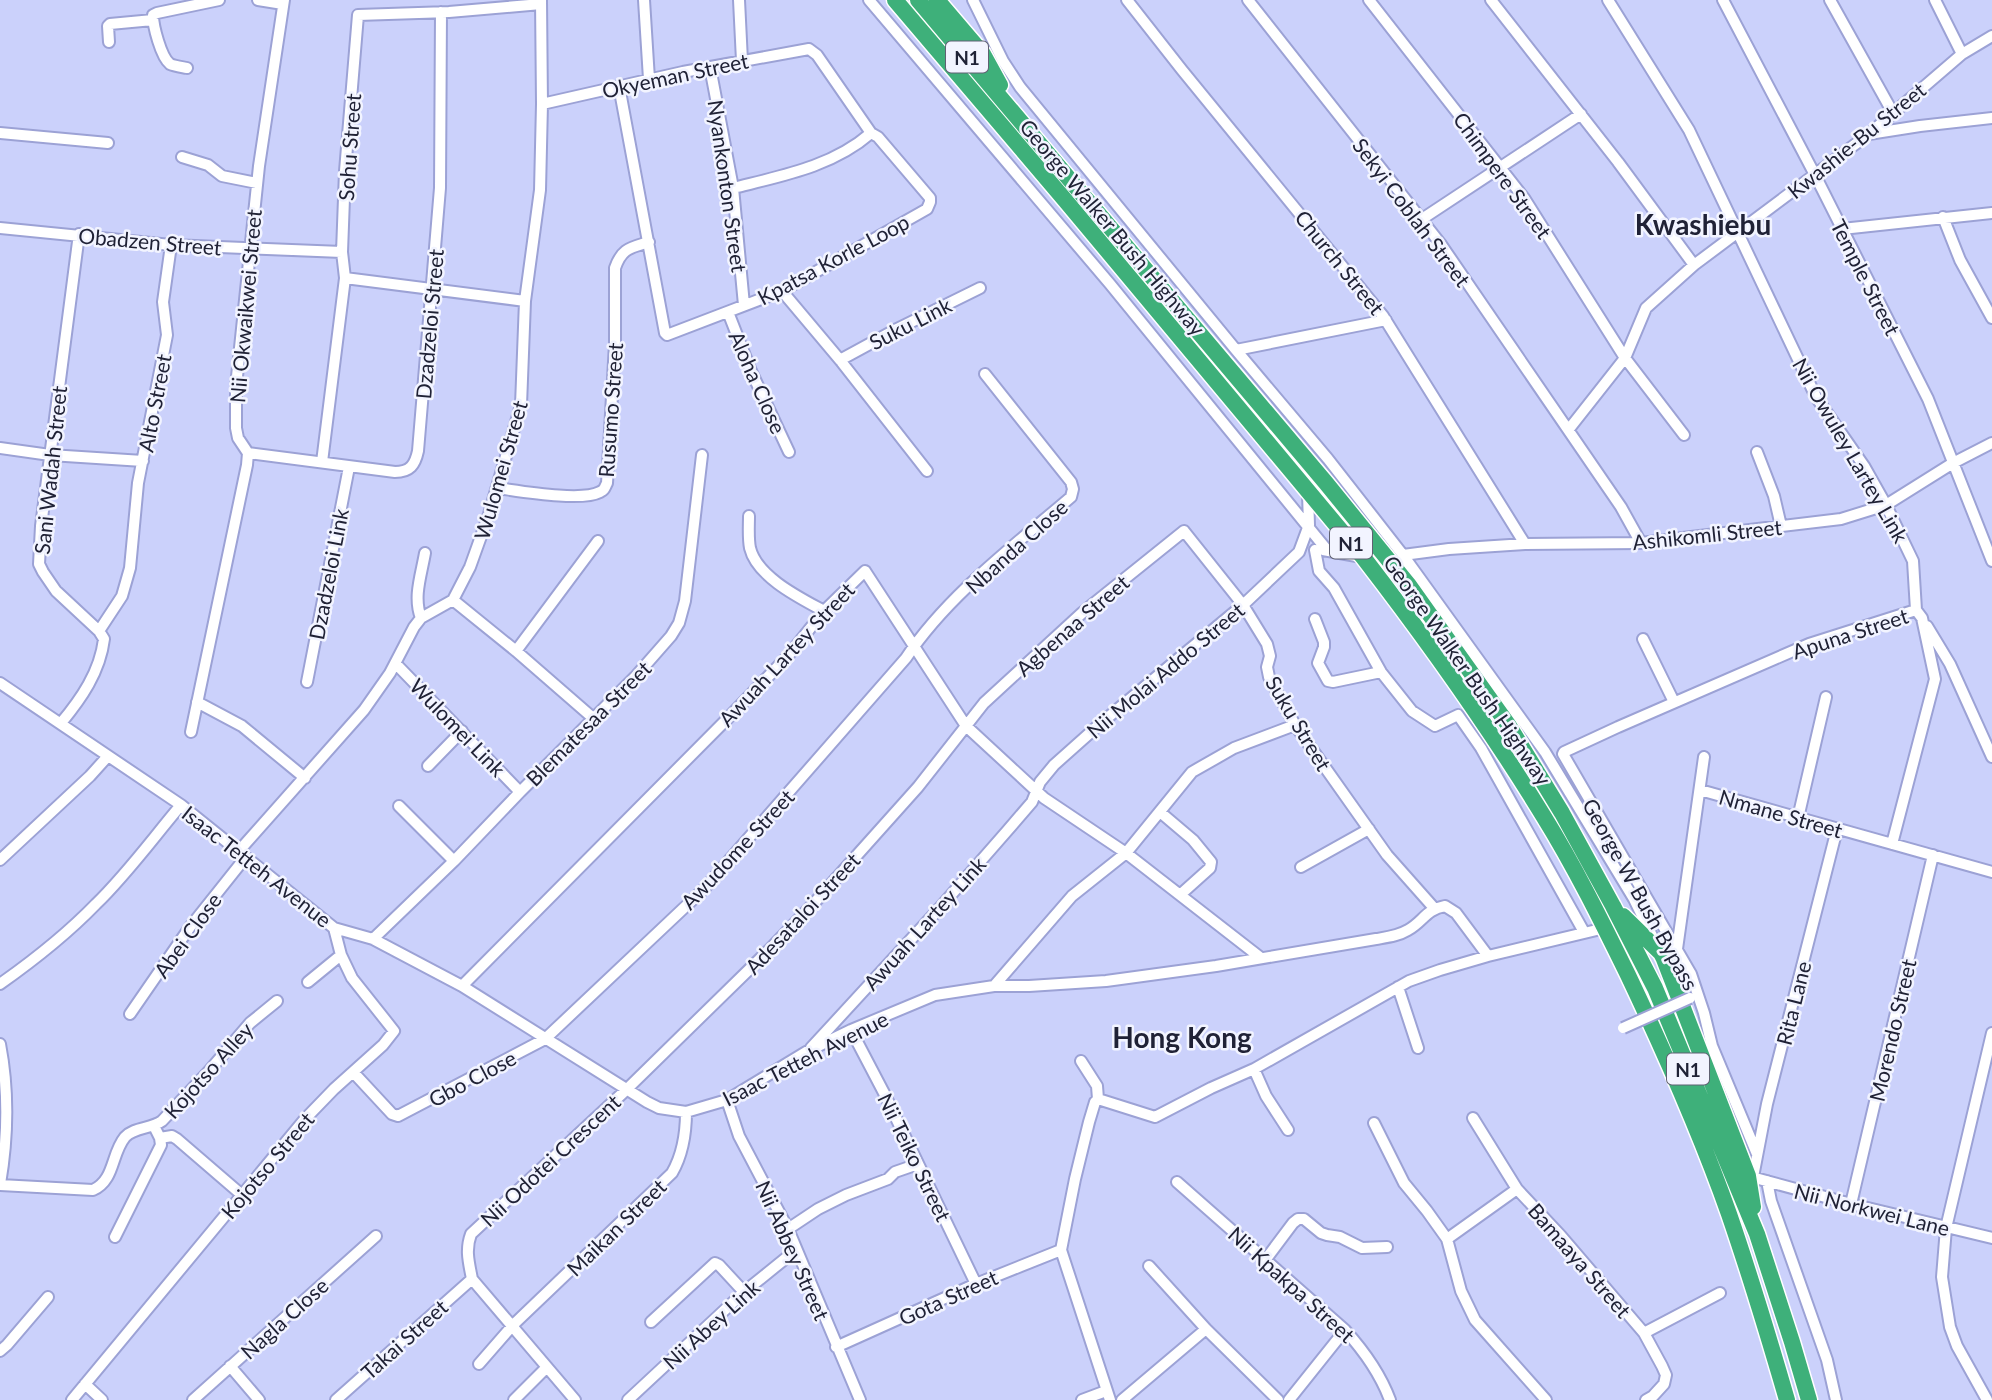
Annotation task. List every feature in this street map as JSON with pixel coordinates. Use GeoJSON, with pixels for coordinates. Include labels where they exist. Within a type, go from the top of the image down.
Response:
{"type":"FeatureCollection","features":[{"type":"Feature","properties":{"kind":"highway","name":"George Walker Bush Highway"},"geometry":{"type":"LineString","coordinates":[[895,0],[1363,557],[1494,739],[1545,818],[1605,928],[1658,1041],[1706,1154],[1728,1213],[1787,1400]]}},
{"type":"Feature","properties":{"kind":"highway","name":"George Walker Bush Highway"},"geometry":{"type":"LineString","coordinates":[[918,0],[1409,584],[1509,726],[1614,906],[1655,988],[1757,1234],[1809,1400]]}},
{"type":"Feature","properties":{"kind":"highway"},"geometry":{"type":"LineString","coordinates":[[937,0],[983,54],[1016,115]]}},
{"type":"Feature","properties":{"kind":"highway"},"geometry":{"type":"LineString","coordinates":[[1614,906],[1667,954],[1750,1176],[1757,1234]]}},
{"type":"Feature","properties":{"kind":"street"},"geometry":{"type":"LineString","coordinates":[[187,68],[170,64],[160,46],[153,15],[219,0]]}},
{"type":"Feature","properties":{"kind":"street"},"geometry":{"type":"LineString","coordinates":[[258,0],[283,2]]}},
{"type":"Feature","properties":{"kind":"street"},"geometry":{"type":"LineString","coordinates":[[644,0],[649,79]]}},
{"type":"Feature","properties":{"kind":"street"},"geometry":{"type":"LineString","coordinates":[[739,0],[743,61]]}},
{"type":"Feature","properties":{"kind":"street"},"geometry":{"type":"LineString","coordinates":[[869,0],[1111,284],[1327,550]]}},
{"type":"Feature","properties":{"kind":"street"},"geometry":{"type":"LineString","coordinates":[[974,0],[992,41],[1020,87],[1328,459],[1404,555],[1545,752],[1667,954]]}},
{"type":"Feature","properties":{"kind":"street","name":"Church Street"},"geometry":{"type":"LineString","coordinates":[[1127,0],[1386,320],[1525,544]]}},
{"type":"Feature","properties":{"kind":"street","name":"Sekyi Coblah Street"},"geometry":{"type":"LineString","coordinates":[[1248,0],[1422,219],[1569,429]]}},
{"type":"Feature","properties":{"kind":"street","name":"Chimpere Street"},"geometry":{"type":"LineString","coordinates":[[1369,0],[1524,198],[1625,358],[1684,435]]}},
{"type":"Feature","properties":{"kind":"street"},"geometry":{"type":"LineString","coordinates":[[1491,0],[1581,114],[1694,265]]}},
{"type":"Feature","properties":{"kind":"street","name":"Nii Owuley Lartey Link"},"geometry":{"type":"LineString","coordinates":[[1608,0],[1689,130],[1816,397],[1864,466],[1886,505],[1913,561],[1919,614]]}},
{"type":"Feature","properties":{"kind":"street","name":"Temple Street"},"geometry":{"type":"LineString","coordinates":[[1723,0],[1928,399],[1992,562]]}},
{"type":"Feature","properties":{"kind":"street"},"geometry":{"type":"LineString","coordinates":[[1830,0],[1893,113]]}},
{"type":"Feature","properties":{"kind":"street"},"geometry":{"type":"LineString","coordinates":[[1936,0],[1962,54]]}},
{"type":"Feature","properties":{"kind":"street","name":"Nii Okwaikwei Street"},"geometry":{"type":"LineString","coordinates":[[248,453],[238,438],[236,428],[236,386],[257,183],[283,2]]}},
{"type":"Feature","properties":{"kind":"street","name":"Sohu Street"},"geometry":{"type":"LineString","coordinates":[[321,462],[345,278],[342,252],[345,171],[358,15],[441,12],[541,2]]}},
{"type":"Feature","properties":{"kind":"street","name":"Wulomei Street"},"geometry":{"type":"LineString","coordinates":[[453,600],[470,567],[521,405],[525,301],[540,190],[541,2]]}},
{"type":"Feature","properties":{"kind":"street","name":"Dzadzeloi Street"},"geometry":{"type":"LineString","coordinates":[[248,453],[401,472],[415,463],[433,289],[440,188],[441,12]]}},
{"type":"Feature","properties":{"kind":"street"},"geometry":{"type":"LineString","coordinates":[[109,42],[110,24],[153,20]]}},
{"type":"Feature","properties":{"kind":"street","name":"Kwashie-Bu Street"},"geometry":{"type":"LineString","coordinates":[[1569,429],[1625,358],[1646,307],[1694,265],[1869,134],[1962,54],[1992,36]]}},
{"type":"Feature","properties":{"kind":"street","name":"Okyeman Street"},"geometry":{"type":"LineString","coordinates":[[542,104],[649,79],[809,49]]}},
{"type":"Feature","properties":{"kind":"street","name":"Kpatsa Korle Loop"},"geometry":{"type":"LineString","coordinates":[[619,86],[665,333],[670,335],[782,291],[927,209],[929,205],[930,198],[878,137],[871,133],[817,55],[809,49]]}},
{"type":"Feature","properties":{"kind":"street","name":"Nyankonton Street"},"geometry":{"type":"LineString","coordinates":[[710,67],[733,188],[744,305]]}},
{"type":"Feature","properties":{"kind":"street"},"geometry":{"type":"LineString","coordinates":[[1422,219],[1581,114]]}},
{"type":"Feature","properties":{"kind":"street"},"geometry":{"type":"LineString","coordinates":[[1869,134],[1992,118]]}},
{"type":"Feature","properties":{"kind":"street"},"geometry":{"type":"LineString","coordinates":[[0,133],[108,143]]}},
{"type":"Feature","properties":{"kind":"street"},"geometry":{"type":"LineString","coordinates":[[733,188],[824,163],[871,133]]}},
{"type":"Feature","properties":{"kind":"street"},"geometry":{"type":"LineString","coordinates":[[182,157],[208,165],[222,176],[257,183]]}},
{"type":"Feature","properties":{"kind":"street"},"geometry":{"type":"LineString","coordinates":[[1842,229],[1992,213]]}},
{"type":"Feature","properties":{"kind":"street"},"geometry":{"type":"LineString","coordinates":[[1943,217],[1960,260],[1992,318]]}},
{"type":"Feature","properties":{"kind":"street","name":"Obadzen Street"},"geometry":{"type":"LineString","coordinates":[[0,228],[171,245],[342,252]]}},
{"type":"Feature","properties":{"kind":"street","name":"Sani Wadah Street"},"geometry":{"type":"LineString","coordinates":[[79,234],[41,526],[39,564],[56,591],[99,631]]}},
{"type":"Feature","properties":{"kind":"street","name":"Rusumo Street"},"geometry":{"type":"LineString","coordinates":[[497,488],[577,496],[597,493],[605,487],[615,344],[615,268],[625,250],[649,242]]}},
{"type":"Feature","properties":{"kind":"street","name":"Alto Street"},"geometry":{"type":"LineString","coordinates":[[0,448],[50,455],[143,461],[167,335],[163,302],[171,245]]}},
{"type":"Feature","properties":{"kind":"street"},"geometry":{"type":"LineString","coordinates":[[345,278],[525,301]]}},
{"type":"Feature","properties":{"kind":"street","name":"Suku Link"},"geometry":{"type":"LineString","coordinates":[[840,360],[980,288]]}},
{"type":"Feature","properties":{"kind":"street"},"geometry":{"type":"LineString","coordinates":[[782,291],[927,471]]}},
{"type":"Feature","properties":{"kind":"street","name":"Aloha Close"},"geometry":{"type":"LineString","coordinates":[[728,312],[751,371],[789,452]]}},
{"type":"Feature","properties":{"kind":"street"},"geometry":{"type":"LineString","coordinates":[[1236,350],[1386,320]]}},
{"type":"Feature","properties":{"kind":"street","name":"Nbanda Close"},"geometry":{"type":"LineString","coordinates":[[914,646],[932,624],[993,564],[1071,497],[1071,482],[985,374]]}},
{"type":"Feature","properties":{"kind":"street"},"geometry":{"type":"LineString","coordinates":[[1569,429],[1621,507],[1641,543]]}},
{"type":"Feature","properties":{"kind":"street","name":"Ashikomli Street"},"geometry":{"type":"LineString","coordinates":[[1404,555],[1525,544],[1641,543],[1841,519],[1886,505],[1953,463],[1992,443]]}},
{"type":"Feature","properties":{"kind":"street"},"geometry":{"type":"LineString","coordinates":[[1757,452],[1774,496],[1781,526]]}},
{"type":"Feature","properties":{"kind":"street"},"geometry":{"type":"LineString","coordinates":[[191,732],[248,453]]}},
{"type":"Feature","properties":{"kind":"street","name":"Blematesaa Street"},"geometry":{"type":"LineString","coordinates":[[373,939],[635,677],[671,636],[685,601],[702,455]]}},
{"type":"Feature","properties":{"kind":"street"},"geometry":{"type":"LineString","coordinates":[[61,723],[95,673],[104,639],[99,631],[122,596],[130,568],[138,482],[143,461]]}},
{"type":"Feature","properties":{"kind":"street","name":"Dzadzeloi Link"},"geometry":{"type":"LineString","coordinates":[[307,682],[349,467]]}},
{"type":"Feature","properties":{"kind":"street","name":"Nii Molai Addo Street"},"geometry":{"type":"LineString","coordinates":[[1035,790],[1054,765],[1243,605],[1299,552],[1308,525],[1308,493]]}},
{"type":"Feature","properties":{"kind":"street"},"geometry":{"type":"LineString","coordinates":[[749,516],[750,547],[754,558],[792,594],[824,611]]}},
{"type":"Feature","properties":{"kind":"street","name":"Suku Street"},"geometry":{"type":"LineString","coordinates":[[1184,531],[1243,605],[1267,644],[1270,656],[1267,667],[1269,677],[1295,725],[1387,855],[1434,908]]}},
{"type":"Feature","properties":{"kind":"street","name":"Agbenaa Street"},"geometry":{"type":"LineString","coordinates":[[966,726],[984,703],[1082,613],[1184,531]]}},
{"type":"Feature","properties":{"kind":"street"},"geometry":{"type":"LineString","coordinates":[[516,651],[598,541]]}},
{"type":"Feature","properties":{"kind":"street"},"geometry":{"type":"LineString","coordinates":[[1315,550],[1319,571],[1338,594],[1381,672],[1412,711],[1435,726],[1458,715],[1481,748],[1584,932]]}},
{"type":"Feature","properties":{"kind":"street"},"geometry":{"type":"LineString","coordinates":[[1299,552],[1327,550],[1363,557]]}},
{"type":"Feature","properties":{"kind":"street"},"geometry":{"type":"LineString","coordinates":[[421,618],[416,605],[425,554]]}},
{"type":"Feature","properties":{"kind":"street","name":"Awuah Lartey Street"},"geometry":{"type":"LineString","coordinates":[[462,986],[732,714],[788,656],[824,611],[865,571],[966,726],[1054,805],[1126,853],[1261,957]]}},
{"type":"Feature","properties":{"kind":"street"},"geometry":{"type":"LineString","coordinates":[[242,855],[363,710],[396,664],[421,618],[453,600],[593,718]]}},
{"type":"Feature","properties":{"kind":"street"},"geometry":{"type":"LineString","coordinates":[[1919,614],[1950,664],[1992,757]]}},
{"type":"Feature","properties":{"kind":"street","name":"Apuna Street"},"geometry":{"type":"LineString","coordinates":[[1563,754],[1674,702],[1809,644],[1919,614],[1935,679],[1892,844]]}},
{"type":"Feature","properties":{"kind":"street"},"geometry":{"type":"LineString","coordinates":[[1315,619],[1324,642],[1318,663],[1328,681],[1381,672]]}},
{"type":"Feature","properties":{"kind":"street"},"geometry":{"type":"LineString","coordinates":[[1643,639],[1674,702]]}},
{"type":"Feature","properties":{"kind":"street","name":"Awudome Street"},"geometry":{"type":"LineString","coordinates":[[545,1039],[704,889],[787,797],[914,646]]}},
{"type":"Feature","properties":{"kind":"street","name":"Wulomei Link"},"geometry":{"type":"LineString","coordinates":[[396,664],[520,792]]}},
{"type":"Feature","properties":{"kind":"street","name":"Isaac Tetteh Avenue"},"geometry":{"type":"LineString","coordinates":[[0,683],[181,805],[334,929],[373,939],[462,986],[659,1108],[687,1112],[727,1100],[806,1052],[935,995],[993,986],[1106,981],[1398,935],[1411,929],[1434,908]]}},
{"type":"Feature","properties":{"kind":"street"},"geometry":{"type":"LineString","coordinates":[[1798,818],[1826,697]]}},
{"type":"Feature","properties":{"kind":"street"},"geometry":{"type":"LineString","coordinates":[[197,702],[242,726],[305,778]]}},
{"type":"Feature","properties":{"kind":"street"},"geometry":{"type":"LineString","coordinates":[[993,986],[1072,896],[1126,853],[1192,772],[1234,748],[1295,725]]}},
{"type":"Feature","properties":{"kind":"street","name":"Adesataloi Street"},"geometry":{"type":"LineString","coordinates":[[626,1090],[816,901],[918,787],[966,726]]}},
{"type":"Feature","properties":{"kind":"street"},"geometry":{"type":"LineString","coordinates":[[428,766],[462,730]]}},
{"type":"Feature","properties":{"kind":"street","name":"George W Bush Bypass"},"geometry":{"type":"LineString","coordinates":[[1563,754],[1667,954],[1690,974],[1712,1046],[1758,1154]]}},
{"type":"Feature","properties":{"kind":"street"},"geometry":{"type":"LineString","coordinates":[[0,860],[108,756]]}},
{"type":"Feature","properties":{"kind":"street"},"geometry":{"type":"LineString","coordinates":[[1700,790],[1704,757]]}},
{"type":"Feature","properties":{"kind":"street","name":"Awuah Lartey Link"},"geometry":{"type":"LineString","coordinates":[[806,1052],[1007,831],[1032,802],[1035,790]]}},
{"type":"Feature","properties":{"kind":"street","name":"Nmane Street"},"geometry":{"type":"LineString","coordinates":[[1667,954],[1700,790],[1992,872]]}},
{"type":"Feature","properties":{"kind":"street"},"geometry":{"type":"LineString","coordinates":[[0,984],[63,936],[97,904],[181,805]]}},
{"type":"Feature","properties":{"kind":"street"},"geometry":{"type":"LineString","coordinates":[[399,806],[454,860]]}},
{"type":"Feature","properties":{"kind":"street"},"geometry":{"type":"LineString","coordinates":[[1160,812],[1193,841],[1211,862],[1210,868],[1181,894]]}},
{"type":"Feature","properties":{"kind":"street"},"geometry":{"type":"LineString","coordinates":[[1301,867],[1368,829]]}},
{"type":"Feature","properties":{"kind":"street","name":"Rita Lane"},"geometry":{"type":"LineString","coordinates":[[1750,1176],[1758,1154],[1767,1104],[1837,829]]}},
{"type":"Feature","properties":{"kind":"street","name":"Abei Close"},"geometry":{"type":"LineString","coordinates":[[130,1014],[242,855]]}},
{"type":"Feature","properties":{"kind":"street","name":"Morendo Street"},"geometry":{"type":"LineString","coordinates":[[1851,1204],[1933,855]]}},
{"type":"Feature","properties":{"kind":"street"},"geometry":{"type":"LineString","coordinates":[[1434,908],[1445,906],[1456,913],[1488,956]]}},
{"type":"Feature","properties":{"kind":"street"},"geometry":{"type":"LineString","coordinates":[[1098,1099],[1155,1117],[1254,1069],[1398,987],[1426,974],[1605,928]]}},
{"type":"Feature","properties":{"kind":"street","name":"Kojotso Street"},"geometry":{"type":"LineString","coordinates":[[72,1400],[305,1119],[383,1045],[394,1031],[358,988],[346,968],[334,929]]}},
{"type":"Feature","properties":{"kind":"street"},"geometry":{"type":"LineString","coordinates":[[308,982],[341,955]]}},
{"type":"Feature","properties":{"kind":"street"},"geometry":{"type":"LineString","coordinates":[[1398,987],[1418,1048]]}},
{"type":"Feature","properties":{"kind":"street"},"geometry":{"type":"LineString","coordinates":[[1623,1028],[1689,998]]}},
{"type":"Feature","properties":{"kind":"street","name":"Kojotso Alley"},"geometry":{"type":"LineString","coordinates":[[0,1185],[93,1190],[102,1186],[128,1133],[154,1126],[173,1111],[250,1023],[278,1000]]}},
{"type":"Feature","properties":{"kind":"street","name":"Nii Teiko Street"},"geometry":{"type":"LineString","coordinates":[[851,1030],[976,1284]]}},
{"type":"Feature","properties":{"kind":"street"},"geometry":{"type":"LineString","coordinates":[[1987,1400],[1957,1346],[1950,1327],[1942,1277],[1947,1228],[1992,1032]]}},
{"type":"Feature","properties":{"kind":"street","name":"Gbo Close"},"geometry":{"type":"LineString","coordinates":[[354,1072],[391,1114],[398,1116],[545,1039]]}},
{"type":"Feature","properties":{"kind":"street"},"geometry":{"type":"LineString","coordinates":[[0,1045],[7,1117],[0,1185]]}},
{"type":"Feature","properties":{"kind":"street"},"geometry":{"type":"LineString","coordinates":[[1082,1061],[1097,1086],[1098,1099],[1083,1145],[1061,1250],[1108,1396],[1082,1400]]}},
{"type":"Feature","properties":{"kind":"street"},"geometry":{"type":"LineString","coordinates":[[1254,1069],[1266,1096],[1288,1129]]}},
{"type":"Feature","properties":{"kind":"street","name":"Nii Odotei Crescent"},"geometry":{"type":"LineString","coordinates":[[472,1279],[467,1253],[471,1234],[626,1090]]}},
{"type":"Feature","properties":{"kind":"street","name":"Nii Abbey Street"},"geometry":{"type":"LineString","coordinates":[[727,1100],[739,1136],[788,1229],[860,1400]]}},
{"type":"Feature","properties":{"kind":"street","name":"Maikan Street"},"geometry":{"type":"LineString","coordinates":[[479,1364],[513,1325],[672,1173],[683,1147],[687,1112]]}},
{"type":"Feature","properties":{"kind":"street","name":"Bamaaya Street"},"geometry":{"type":"LineString","coordinates":[[1473,1118],[1517,1189],[1562,1236],[1644,1333],[1665,1375],[1664,1384],[1646,1400]]}},
{"type":"Feature","properties":{"kind":"street"},"geometry":{"type":"LineString","coordinates":[[1374,1123],[1404,1184],[1447,1239],[1461,1291],[1475,1320],[1546,1400]]}},
{"type":"Feature","properties":{"kind":"street"},"geometry":{"type":"LineString","coordinates":[[115,1237],[161,1145],[154,1126]]}},
{"type":"Feature","properties":{"kind":"street"},"geometry":{"type":"LineString","coordinates":[[160,1138],[172,1136],[177,1139],[242,1195]]}},
{"type":"Feature","properties":{"kind":"street"},"geometry":{"type":"LineString","coordinates":[[788,1229],[827,1204],[918,1164]]}},
{"type":"Feature","properties":{"kind":"street","name":"Nii Norkwei Lane"},"geometry":{"type":"LineString","coordinates":[[1750,1176],[1992,1238]]}},
{"type":"Feature","properties":{"kind":"street"},"geometry":{"type":"LineString","coordinates":[[1767,1181],[1771,1200],[1827,1360],[1836,1400]]}},
{"type":"Feature","properties":{"kind":"street","name":"Nii Kpakpa Street"},"geometry":{"type":"LineString","coordinates":[[1177,1182],[1345,1330],[1375,1368],[1390,1400]]}},
{"type":"Feature","properties":{"kind":"street"},"geometry":{"type":"LineString","coordinates":[[1447,1239],[1517,1189]]}},
{"type":"Feature","properties":{"kind":"street"},"geometry":{"type":"LineString","coordinates":[[1266,1259],[1298,1219],[1304,1219],[1327,1236],[1340,1237],[1362,1248],[1387,1247]]}},
{"type":"Feature","properties":{"kind":"street","name":"Nagla Close"},"geometry":{"type":"LineString","coordinates":[[193,1400],[376,1236]]}},
{"type":"Feature","properties":{"kind":"street","name":"Nii Abey Link"},"geometry":{"type":"LineString","coordinates":[[628,1400],[744,1292],[796,1250]]}},
{"type":"Feature","properties":{"kind":"street","name":"Gota Street"},"geometry":{"type":"LineString","coordinates":[[836,1347],[976,1284],[1061,1250]]}},
{"type":"Feature","properties":{"kind":"street"},"geometry":{"type":"LineString","coordinates":[[651,1322],[715,1263],[744,1292]]}},
{"type":"Feature","properties":{"kind":"street"},"geometry":{"type":"LineString","coordinates":[[1149,1266],[1206,1329],[1278,1400]]}},
{"type":"Feature","properties":{"kind":"street"},"geometry":{"type":"LineString","coordinates":[[472,1279],[575,1400]]}},
{"type":"Feature","properties":{"kind":"street","name":"Takai Street"},"geometry":{"type":"LineString","coordinates":[[336,1400],[472,1279]]}},
{"type":"Feature","properties":{"kind":"street"},"geometry":{"type":"LineString","coordinates":[[1644,1333],[1720,1293]]}},
{"type":"Feature","properties":{"kind":"street"},"geometry":{"type":"LineString","coordinates":[[0,1351],[48,1297]]}},
{"type":"Feature","properties":{"kind":"street"},"geometry":{"type":"LineString","coordinates":[[1122,1400],[1206,1329]]}},
{"type":"Feature","properties":{"kind":"street"},"geometry":{"type":"LineString","coordinates":[[1289,1400],[1345,1330]]}},
{"type":"Feature","properties":{"kind":"street"},"geometry":{"type":"LineString","coordinates":[[230,1366],[259,1400]]}},
{"type":"Feature","properties":{"kind":"street"},"geometry":{"type":"LineString","coordinates":[[513,1400],[547,1367]]}},
{"type":"Feature","properties":{"kind":"street"},"geometry":{"type":"LineString","coordinates":[[85,1384],[102,1400]]}},
{"type":"Feature","properties":{"kind":"district","name":"Kwashiebu"},"geometry":{"type":"Point","coordinates":[1703,224]}},
{"type":"Feature","properties":{"kind":"district","name":"Hong Kong"},"geometry":{"type":"Point","coordinates":[1182,1037]}}]}
